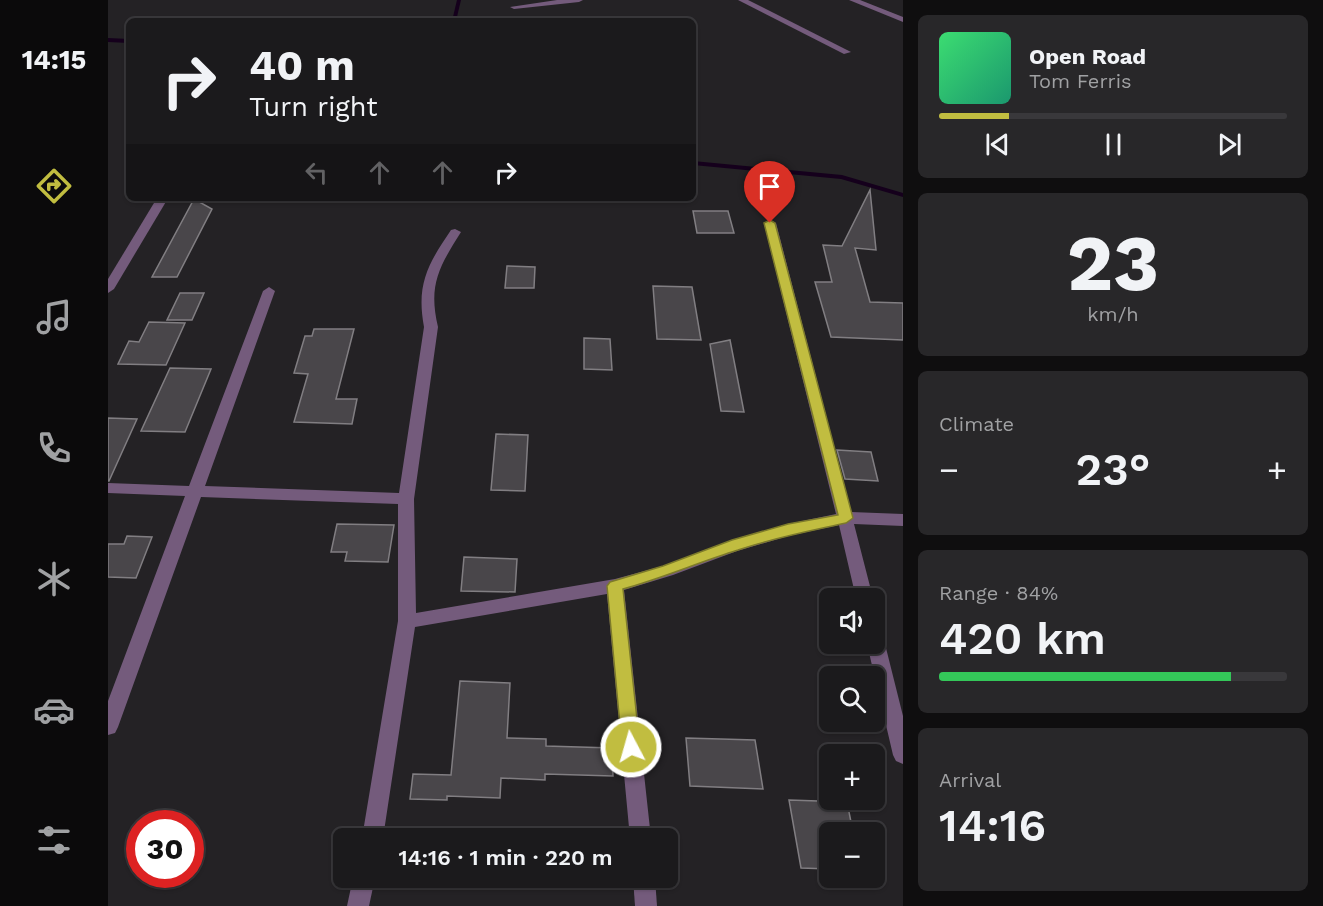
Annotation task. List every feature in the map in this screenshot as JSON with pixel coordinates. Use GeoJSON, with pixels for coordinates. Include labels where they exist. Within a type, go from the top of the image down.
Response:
{"type":"FeatureCollection","features":[{"type":"Feature","properties":{"kind":"street"},"geometry":{"type":"LineString","coordinates":[[514,7],[579,0]]}},
{"type":"Feature","properties":{"kind":"street"},"geometry":{"type":"LineString","coordinates":[[742,0],[847,52]]}},
{"type":"Feature","properties":{"kind":"street"},"geometry":{"type":"LineString","coordinates":[[853,0],[903,20]]}},
{"type":"Feature","properties":{"kind":"street"},"geometry":{"type":"LineString","coordinates":[[108,289],[160,201]]}},
{"type":"Feature","properties":{"kind":"street"},"geometry":{"type":"LineString","coordinates":[[770,223],[863,588]]}},
{"type":"Feature","properties":{"kind":"street"},"geometry":{"type":"LineString","coordinates":[[374,828],[407,621],[406,499],[431,327],[426,306],[425,286],[455,232]]}},
{"type":"Feature","properties":{"kind":"street"},"geometry":{"type":"LineString","coordinates":[[108,726],[269,291]]}},
{"type":"Feature","properties":{"kind":"street"},"geometry":{"type":"LineString","coordinates":[[108,488],[406,499]]}},
{"type":"Feature","properties":{"kind":"street"},"geometry":{"type":"LineString","coordinates":[[407,621],[615,586],[668,571],[732,546],[788,530],[846,518],[903,520]]}},
{"type":"Feature","properties":{"kind":"street"},"geometry":{"type":"LineString","coordinates":[[615,586],[640,828]]}},
{"type":"Feature","properties":{"kind":"street"},"geometry":{"type":"LineString","coordinates":[[878,654],[903,755]]}},
{"type":"Feature","properties":{"kind":"street"},"geometry":{"type":"LineString","coordinates":[[358,906],[362,888]]}},
{"type":"Feature","properties":{"kind":"street"},"geometry":{"type":"LineString","coordinates":[[645,888],[646,906]]}},
{"type":"Feature","properties":{"kind":"building"},"geometry":{"type":"Polygon","coordinates":[[[870,190],[876,250],[855,248],[870,302],[903,303],[903,340],[831,337],[815,282],[832,282],[823,245],[842,246],[870,190]]]}},
{"type":"Feature","properties":{"kind":"building"},"geometry":{"type":"Polygon","coordinates":[[[193,201],[198,201],[212,209],[177,277],[152,277],[193,201]]]}},
{"type":"Feature","properties":{"kind":"building"},"geometry":{"type":"Polygon","coordinates":[[[693,211],[728,211],[734,233],[697,233],[693,211]]]}},
{"type":"Feature","properties":{"kind":"building"},"geometry":{"type":"Polygon","coordinates":[[[507,266],[535,267],[534,288],[505,288],[507,266]]]}},
{"type":"Feature","properties":{"kind":"building"},"geometry":{"type":"Polygon","coordinates":[[[653,286],[692,287],[701,340],[657,339],[653,286]]]}},
{"type":"Feature","properties":{"kind":"building"},"geometry":{"type":"Polygon","coordinates":[[[180,293],[204,293],[192,320],[167,320],[180,293]]]}},
{"type":"Feature","properties":{"kind":"building"},"geometry":{"type":"Polygon","coordinates":[[[149,322],[185,323],[166,365],[118,364],[129,341],[139,342],[149,322]]]}},
{"type":"Feature","properties":{"kind":"building"},"geometry":{"type":"Polygon","coordinates":[[[314,329],[354,329],[336,399],[357,399],[352,424],[294,422],[308,374],[294,373],[305,336],[312,336],[314,329]]]}},
{"type":"Feature","properties":{"kind":"building"},"geometry":{"type":"Polygon","coordinates":[[[584,338],[610,339],[612,370],[584,369],[584,338]]]}},
{"type":"Feature","properties":{"kind":"building"},"geometry":{"type":"Polygon","coordinates":[[[730,340],[744,412],[721,411],[710,344],[730,340]]]}},
{"type":"Feature","properties":{"kind":"building"},"geometry":{"type":"Polygon","coordinates":[[[170,368],[211,369],[185,432],[141,431],[170,368]]]}},
{"type":"Feature","properties":{"kind":"building"},"geometry":{"type":"Polygon","coordinates":[[[108,418],[137,419],[109,481],[108,481],[108,418]]]}},
{"type":"Feature","properties":{"kind":"building"},"geometry":{"type":"Polygon","coordinates":[[[496,434],[528,435],[525,491],[491,490],[496,434]]]}},
{"type":"Feature","properties":{"kind":"building"},"geometry":{"type":"Polygon","coordinates":[[[837,450],[871,452],[878,481],[845,479],[837,450]]]}},
{"type":"Feature","properties":{"kind":"building"},"geometry":{"type":"Polygon","coordinates":[[[337,524],[394,525],[388,562],[345,561],[347,552],[331,552],[337,524]]]}},
{"type":"Feature","properties":{"kind":"building"},"geometry":{"type":"Polygon","coordinates":[[[127,536],[152,537],[136,578],[108,577],[108,544],[124,544],[127,536]]]}},
{"type":"Feature","properties":{"kind":"building"},"geometry":{"type":"Polygon","coordinates":[[[464,557],[517,559],[515,592],[461,591],[464,557]]]}},
{"type":"Feature","properties":{"kind":"building"},"geometry":{"type":"Polygon","coordinates":[[[460,681],[510,683],[507,738],[546,739],[546,746],[612,748],[613,776],[545,774],[545,780],[501,778],[500,798],[447,796],[447,800],[410,799],[413,774],[451,775],[460,681]]]}},
{"type":"Feature","properties":{"kind":"building"},"geometry":{"type":"Polygon","coordinates":[[[686,738],[755,740],[763,789],[690,786],[686,738]]]}},
{"type":"Feature","properties":{"kind":"building"},"geometry":{"type":"Polygon","coordinates":[[[789,800],[819,801],[819,810],[849,810],[851,822],[819,822],[819,869],[801,868],[789,800]]]}},
{"type":"Feature","properties":{"kind":"waterway"},"geometry":{"type":"LineString","coordinates":[[455,18],[459,0]]}},
{"type":"Feature","properties":{"kind":"waterway"},"geometry":{"type":"LineString","coordinates":[[108,40],[126,41]]}},
{"type":"Feature","properties":{"kind":"waterway"},"geometry":{"type":"LineString","coordinates":[[696,163],[842,177],[903,195]]}},
{"type":"Feature","properties":{"kind":"route"},"geometry":{"type":"LineString","coordinates":[[631,747],[615,586],[668,571],[732,546],[788,530],[846,518],[770,223]]}}]}
